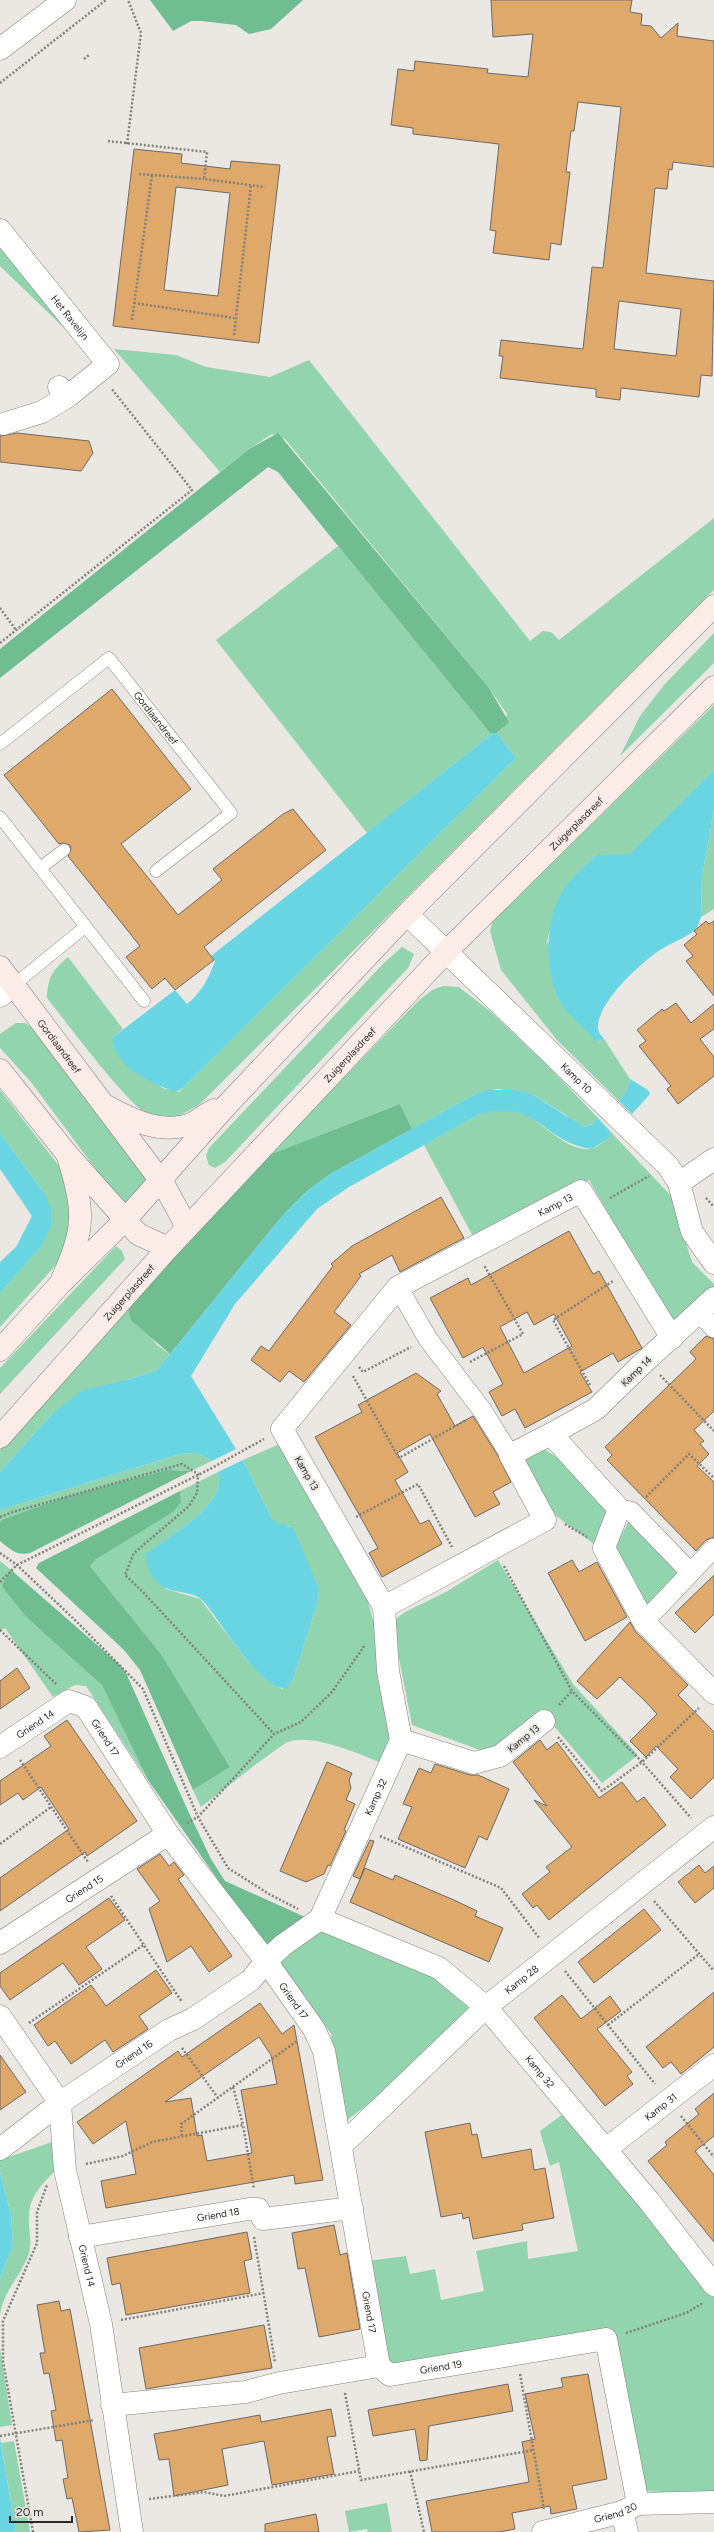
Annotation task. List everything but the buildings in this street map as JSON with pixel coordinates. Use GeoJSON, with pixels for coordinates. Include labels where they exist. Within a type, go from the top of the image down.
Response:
{"type":"FeatureCollection","features":[{"type":"Feature","properties":{"kind":"main road"},"geometry":{"type":"LineString","coordinates":[[0,1350],[61,1283],[125,1220],[226,1106],[407,914],[714,606]]}},
{"type":"Feature","properties":{"kind":"main road","name":"Zuigerplasdreef"},"geometry":{"type":"LineString","coordinates":[[0,1437],[187,1227],[447,951],[714,687]]}},
{"type":"Feature","properties":{"kind":"main road","name":"Gordiaandreef"},"geometry":{"type":"LineString","coordinates":[[0,967],[7,991],[106,1106],[160,1180],[187,1227]]}},
{"type":"Feature","properties":{"kind":"main road"},"geometry":{"type":"LineString","coordinates":[[0,1070],[67,1154],[138,1234],[168,1248]]}},
{"type":"Feature","properties":{"kind":"main road","name":"Gordiaandreef"},"geometry":{"type":"LineString","coordinates":[[106,1106],[154,1127],[179,1127],[226,1106]]}},
{"type":"Feature","properties":{"kind":"main road"},"geometry":{"type":"LineString","coordinates":[[61,1283],[78,1238],[80,1217],[78,1195],[67,1154]]}},
{"type":"Feature","properties":{"kind":"street"},"geometry":{"type":"LineString","coordinates":[[0,49],[65,0]]}},
{"type":"Feature","properties":{"kind":"street","name":"Het Ravelijn"},"geometry":{"type":"LineString","coordinates":[[0,230],[108,364],[98,372],[63,392],[42,412],[3,424]]}},
{"type":"Feature","properties":{"kind":"street","name":"Kamp 10"},"geometry":{"type":"LineString","coordinates":[[407,914],[447,951],[674,1175]]}},
{"type":"Feature","properties":{"kind":"street"},"geometry":{"type":"LineString","coordinates":[[714,1159],[674,1175],[692,1232],[714,1263]]}},
{"type":"Feature","properties":{"kind":"street","name":"Kamp 13"},"geometry":{"type":"LineString","coordinates":[[544,1720],[500,1756],[474,1763],[401,1740],[388,1671],[385,1617],[338,1527],[282,1429],[398,1287],[581,1191],[672,1338]]}},
{"type":"Feature","properties":{"kind":"street"},"geometry":{"type":"LineString","coordinates":[[385,1617],[462,1566],[545,1520],[510,1456],[482,1410],[428,1339],[398,1287]]}},
{"type":"Feature","properties":{"kind":"street"},"geometry":{"type":"LineString","coordinates":[[706,1305],[714,1328]]}},
{"type":"Feature","properties":{"kind":"street","name":"Kamp 14"},"geometry":{"type":"LineString","coordinates":[[510,1456],[602,1404],[706,1305]]}},
{"type":"Feature","properties":{"kind":"street"},"geometry":{"type":"LineString","coordinates":[[551,1434],[625,1510],[690,1572]]}},
{"type":"Feature","properties":{"kind":"street"},"geometry":{"type":"LineString","coordinates":[[625,1510],[604,1548],[644,1622],[708,1698]]}},
{"type":"Feature","properties":{"kind":"street"},"geometry":{"type":"LineString","coordinates":[[644,1622],[714,1548]]}},
{"type":"Feature","properties":{"kind":"street","name":"Griend 14"},"geometry":{"type":"LineString","coordinates":[[0,1747],[69,1701]]}},
{"type":"Feature","properties":{"kind":"street","name":"Griend 17"},"geometry":{"type":"LineString","coordinates":[[69,1701],[86,1707],[168,1834],[266,1961],[314,2029],[324,2051],[378,2366]]}},
{"type":"Feature","properties":{"kind":"street","name":"Kamp 32"},"geometry":{"type":"LineString","coordinates":[[401,1740],[320,1919],[439,1968],[486,2007],[606,2149],[711,2292]]}},
{"type":"Feature","properties":{"kind":"street","name":"Griend 15"},"geometry":{"type":"LineString","coordinates":[[0,1943],[168,1834]]}},
{"type":"Feature","properties":{"kind":"street","name":"Kamp 28"},"geometry":{"type":"LineString","coordinates":[[341,2146],[486,2007],[641,1886],[711,1836]]}},
{"type":"Feature","properties":{"kind":"street"},"geometry":{"type":"LineString","coordinates":[[266,1961],[283,1945],[320,1919]]}},
{"type":"Feature","properties":{"kind":"street","name":"Griend 16"},"geometry":{"type":"LineString","coordinates":[[0,2149],[60,2103],[169,2030],[193,2019],[251,1980],[266,1961]]}},
{"type":"Feature","properties":{"kind":"street","name":"Griend 14"},"geometry":{"type":"LineString","coordinates":[[0,2016],[60,2103],[65,2170],[101,2324],[132,2532]]}},
{"type":"Feature","properties":{"kind":"street","name":"Kamp 31"},"geometry":{"type":"LineString","coordinates":[[606,2149],[714,2065]]}},
{"type":"Feature","properties":{"kind":"street","name":"Griend 18"},"geometry":{"type":"LineString","coordinates":[[80,2237],[249,2209],[258,2209],[263,2219],[352,2208]]}},
{"type":"Feature","properties":{"kind":"street"},"geometry":{"type":"LineString","coordinates":[[606,2339],[629,2516]]}},
{"type":"Feature","properties":{"kind":"street","name":"Griend 19"},"geometry":{"type":"LineString","coordinates":[[378,2366],[390,2375],[606,2339]]}},
{"type":"Feature","properties":{"kind":"street"},"geometry":{"type":"LineString","coordinates":[[113,2411],[246,2392],[279,2383],[378,2366]]}},
{"type":"Feature","properties":{"kind":"street","name":"Griend 20"},"geometry":{"type":"LineString","coordinates":[[545,2531],[714,2502]]}},
{"type":"Feature","properties":{"kind":"lane","name":"Gordiaandreef"},"geometry":{"type":"LineString","coordinates":[[0,744],[109,658],[231,813],[156,871]]}},
{"type":"Feature","properties":{"kind":"lane"},"geometry":{"type":"LineString","coordinates":[[0,817],[144,1001]]}},
{"type":"Feature","properties":{"kind":"lane"},"geometry":{"type":"LineString","coordinates":[[40,868],[64,850]]}},
{"type":"Feature","properties":{"kind":"lane"},"geometry":{"type":"LineString","coordinates":[[7,991],[85,927]]}},
{"type":"Feature","properties":{"kind":"path"},"geometry":{"type":"LineString","coordinates":[[0,83],[106,0]]}},
{"type":"Feature","properties":{"kind":"path"},"geometry":{"type":"LineString","coordinates":[[127,144],[141,33],[128,0]]}},
{"type":"Feature","properties":{"kind":"path"},"geometry":{"type":"LineString","coordinates":[[84,59],[89,55]]}},
{"type":"Feature","properties":{"kind":"path"},"geometry":{"type":"LineString","coordinates":[[108,141],[207,152],[204,179]]}},
{"type":"Feature","properties":{"kind":"path"},"geometry":{"type":"LineString","coordinates":[[139,174],[204,179],[265,187]]}},
{"type":"Feature","properties":{"kind":"path"},"geometry":{"type":"LineString","coordinates":[[132,320],[152,175]]}},
{"type":"Feature","properties":{"kind":"path"},"geometry":{"type":"LineString","coordinates":[[234,335],[251,185]]}},
{"type":"Feature","properties":{"kind":"path"},"geometry":{"type":"LineString","coordinates":[[134,303],[234,318]]}},
{"type":"Feature","properties":{"kind":"path"},"geometry":{"type":"LineString","coordinates":[[0,643],[192,490],[98,372]]}},
{"type":"Feature","properties":{"kind":"path"},"geometry":{"type":"LineString","coordinates":[[0,608],[16,630]]}},
{"type":"Feature","properties":{"kind":"path"},"geometry":{"type":"LineString","coordinates":[[592,1208],[674,1175]]}},
{"type":"Feature","properties":{"kind":"path"},"geometry":{"type":"LineString","coordinates":[[452,1372],[523,1334],[474,1247]]}},
{"type":"Feature","properties":{"kind":"path"},"geometry":{"type":"LineString","coordinates":[[602,1404],[552,1320],[630,1270]]}},
{"type":"Feature","properties":{"kind":"path"},"geometry":{"type":"LineString","coordinates":[[345,1353],[363,1372],[428,1339]]}},
{"type":"Feature","properties":{"kind":"path"},"geometry":{"type":"LineString","coordinates":[[345,1353],[398,1458],[482,1410]]}},
{"type":"Feature","properties":{"kind":"path"},"geometry":{"type":"LineString","coordinates":[[646,1361],[714,1430]]}},
{"type":"Feature","properties":{"kind":"path"},"geometry":{"type":"LineString","coordinates":[[0,1582],[17,1565],[210,1469],[282,1429]]}},
{"type":"Feature","properties":{"kind":"path"},"geometry":{"type":"LineString","coordinates":[[625,1510],[690,1454],[714,1478]]}},
{"type":"Feature","properties":{"kind":"path"},"geometry":{"type":"LineString","coordinates":[[0,1517],[182,1464],[198,1474]]}},
{"type":"Feature","properties":{"kind":"path"},"geometry":{"type":"LineString","coordinates":[[198,1474],[197,1493],[189,1506],[134,1553],[125,1575],[143,1592],[274,1734]]}},
{"type":"Feature","properties":{"kind":"path"},"geometry":{"type":"LineString","coordinates":[[338,1527],[418,1484],[462,1566]]}},
{"type":"Feature","properties":{"kind":"path"},"geometry":{"type":"LineString","coordinates":[[545,1520],[554,1517],[604,1548]]}},
{"type":"Feature","properties":{"kind":"path"},"geometry":{"type":"LineString","coordinates":[[494,1548],[572,1691],[642,1762],[711,1836]]}},
{"type":"Feature","properties":{"kind":"path"},"geometry":{"type":"LineString","coordinates":[[0,1553],[17,1565],[77,1622],[143,1690],[198,1817],[228,1868],[269,1894],[320,1919]]}},
{"type":"Feature","properties":{"kind":"path"},"geometry":{"type":"LineString","coordinates":[[168,1834],[198,1817],[274,1734],[301,1722],[332,1692],[385,1617]]}},
{"type":"Feature","properties":{"kind":"path"},"geometry":{"type":"LineString","coordinates":[[0,1630],[55,1682],[69,1701]]}},
{"type":"Feature","properties":{"kind":"path"},"geometry":{"type":"LineString","coordinates":[[544,1720],[602,1791],[642,1762],[708,1698]]}},
{"type":"Feature","properties":{"kind":"path"},"geometry":{"type":"LineString","coordinates":[[0,1844],[51,1807]]}},
{"type":"Feature","properties":{"kind":"path"},"geometry":{"type":"LineString","coordinates":[[641,1886],[714,1971]]}},
{"type":"Feature","properties":{"kind":"path"},"geometry":{"type":"LineString","coordinates":[[13,2034],[145,1944]]}},
{"type":"Feature","properties":{"kind":"path"},"geometry":{"type":"LineString","coordinates":[[608,2025],[699,1954]]}},
{"type":"Feature","properties":{"kind":"path"},"geometry":{"type":"LineString","coordinates":[[182,2136],[181,2124],[314,2029]]}},
{"type":"Feature","properties":{"kind":"path"},"geometry":{"type":"LineString","coordinates":[[169,2030],[218,2098]]}},
{"type":"Feature","properties":{"kind":"path"},"geometry":{"type":"LineString","coordinates":[[233,2087],[243,2125]]}},
{"type":"Feature","properties":{"kind":"path"},"geometry":{"type":"LineString","coordinates":[[249,2209],[279,2383]]}},
{"type":"Feature","properties":{"kind":"path"},"geometry":{"type":"LineString","coordinates":[[606,2339],[686,2313],[711,2292]]}},
{"type":"Feature","properties":{"kind":"path"},"geometry":{"type":"LineString","coordinates":[[101,2324],[264,2293]]}},
{"type":"Feature","properties":{"kind":"path"},"geometry":{"type":"LineString","coordinates":[[517,2355],[534,2450],[545,2531]]}},
{"type":"Feature","properties":{"kind":"path"},"geometry":{"type":"LineString","coordinates":[[341,2372],[361,2480],[534,2450]]}},
{"type":"Feature","properties":{"kind":"path"},"geometry":{"type":"LineString","coordinates":[[1,2436],[113,2411]]}},
{"type":"Feature","properties":{"kind":"path"},"geometry":{"type":"LineString","coordinates":[[128,2502],[204,2492],[224,2496],[359,2471]]}},
{"type":"Feature","properties":{"kind":"path"},"geometry":{"type":"LineString","coordinates":[[410,2471],[424,2532]]}},
{"type":"Feature","properties":{"kind":"green space"},"geometry":{"type":"Polygon","coordinates":[[[150,0],[303,0],[271,29],[249,34],[236,25],[201,21],[191,21],[173,31],[150,0]]]}},
{"type":"Feature","properties":{"kind":"green space"},"geometry":{"type":"Polygon","coordinates":[[[0,237],[93,356],[0,266],[0,237]]]}},
{"type":"Feature","properties":{"kind":"green space"},"geometry":{"type":"Polygon","coordinates":[[[114,349],[176,355],[206,367],[270,377],[309,360],[530,641],[543,631],[551,632],[559,640],[714,518],[714,590],[200,1104],[178,1116],[165,1118],[152,1117],[130,1099],[98,1063],[47,998],[48,984],[52,974],[58,966],[68,957],[123,1029],[112,1038],[162,1088],[179,1092],[516,758],[497,733],[502,729],[507,714],[489,688],[285,439],[272,434],[249,449],[220,472],[114,349]]]}},
{"type":"Feature","properties":{"kind":"green space"},"geometry":{"type":"Polygon","coordinates":[[[278,433],[489,688],[509,722],[497,733],[490,733],[278,472],[268,467],[0,678],[0,649],[249,449],[278,433]]]}},
{"type":"Feature","properties":{"kind":"green space"},"geometry":{"type":"Polygon","coordinates":[[[338,546],[490,733],[493,733],[367,833],[216,640],[338,546]]]}},
{"type":"Feature","properties":{"kind":"green space"},"geometry":{"type":"Polygon","coordinates":[[[714,633],[714,663],[620,756],[640,716],[664,685],[714,633]]]}},
{"type":"Feature","properties":{"kind":"green space"},"geometry":{"type":"Polygon","coordinates":[[[714,705],[714,770],[630,855],[597,855],[576,875],[558,903],[547,942],[598,1042],[604,1039],[630,1079],[627,1091],[619,1101],[557,1040],[501,970],[490,931],[493,920],[714,705]]]}},
{"type":"Feature","properties":{"kind":"green space"},"geometry":{"type":"Polygon","coordinates":[[[714,810],[714,909],[701,917],[702,877],[714,810]]]}},
{"type":"Feature","properties":{"kind":"green space"},"geometry":{"type":"Polygon","coordinates":[[[402,947],[414,954],[408,968],[225,1162],[215,1168],[209,1165],[206,1156],[209,1148],[384,963],[402,947]]]}},
{"type":"Feature","properties":{"kind":"green space"},"geometry":{"type":"Polygon","coordinates":[[[443,986],[459,987],[491,1012],[551,1069],[597,1117],[593,1124],[584,1127],[577,1124],[566,1115],[532,1094],[498,1089],[477,1093],[412,1129],[400,1104],[269,1155],[417,1002],[432,990],[443,986]]]}},
{"type":"Feature","properties":{"kind":"green space"},"geometry":{"type":"Polygon","coordinates":[[[16,1023],[25,1023],[37,1030],[152,1182],[126,1210],[31,1082],[0,1048],[0,1034],[16,1023]]]}},
{"type":"Feature","properties":{"kind":"green space"},"geometry":{"type":"Polygon","coordinates":[[[0,1090],[63,1171],[73,1229],[55,1266],[0,1327],[0,1293],[40,1248],[44,1193],[0,1133],[0,1090]]]}},
{"type":"Feature","properties":{"kind":"green space"},"geometry":{"type":"Polygon","coordinates":[[[400,1104],[412,1129],[332,1173],[308,1190],[283,1215],[170,1354],[131,1320],[128,1308],[269,1155],[400,1104]]]}},
{"type":"Feature","properties":{"kind":"green space"},"geometry":{"type":"Polygon","coordinates":[[[497,1109],[524,1114],[564,1141],[573,1146],[582,1148],[591,1149],[598,1146],[609,1138],[610,1131],[671,1196],[692,1262],[714,1284],[714,1292],[671,1322],[589,1180],[476,1242],[424,1145],[480,1114],[497,1109]]]}},
{"type":"Feature","properties":{"kind":"green space"},"geometry":{"type":"Polygon","coordinates":[[[116,1246],[122,1251],[125,1259],[0,1394],[0,1368],[116,1246]]]}},
{"type":"Feature","properties":{"kind":"green space"},"geometry":{"type":"Polygon","coordinates":[[[128,1308],[157,1345],[170,1354],[157,1370],[127,1380],[51,1415],[0,1472],[0,1450],[128,1308]]]}},
{"type":"Feature","properties":{"kind":"green space"},"geometry":{"type":"Polygon","coordinates":[[[282,1443],[368,1602],[381,1649],[392,1732],[381,1763],[347,1749],[319,1741],[293,1740],[284,1744],[201,1807],[193,1790],[230,1767],[161,1654],[90,1566],[96,1559],[181,1502],[180,1491],[218,1472],[219,1484],[214,1496],[206,1507],[195,1518],[148,1553],[166,1589],[200,1599],[246,1659],[264,1678],[282,1689],[293,1680],[318,1601],[319,1589],[290,1526],[277,1524],[272,1519],[243,1460],[282,1443]]]}},
{"type":"Feature","properties":{"kind":"green space"},"geometry":{"type":"Polygon","coordinates":[[[541,1447],[558,1458],[608,1508],[594,1544],[544,1507],[525,1459],[541,1447]]]}},
{"type":"Feature","properties":{"kind":"green space"},"geometry":{"type":"Polygon","coordinates":[[[197,1453],[212,1461],[191,1471],[166,1470],[65,1497],[0,1522],[0,1510],[180,1454],[197,1453]]]}},
{"type":"Feature","properties":{"kind":"green space"},"geometry":{"type":"Polygon","coordinates":[[[166,1470],[191,1471],[30,1553],[17,1553],[0,1541],[0,1522],[2,1520],[65,1497],[166,1470]]]}},
{"type":"Feature","properties":{"kind":"green space"},"geometry":{"type":"Polygon","coordinates":[[[180,1491],[181,1502],[173,1512],[96,1559],[90,1566],[161,1654],[230,1767],[193,1790],[140,1670],[124,1650],[36,1568],[39,1563],[180,1491]]]}},
{"type":"Feature","properties":{"kind":"green space"},"geometry":{"type":"Polygon","coordinates":[[[630,1519],[687,1572],[650,1608],[611,1554],[630,1519]]]}},
{"type":"Feature","properties":{"kind":"green space"},"geometry":{"type":"Polygon","coordinates":[[[498,1560],[573,1684],[638,1755],[602,1783],[554,1726],[548,1712],[485,1752],[412,1725],[392,1622],[405,1612],[446,1592],[498,1560]]]}},
{"type":"Feature","properties":{"kind":"green space"},"geometry":{"type":"Polygon","coordinates":[[[0,1561],[10,1569],[3,1586],[25,1616],[102,1684],[148,1780],[86,1686],[75,1685],[53,1697],[5,1628],[0,1631],[0,1561]]]}},
{"type":"Feature","properties":{"kind":"green space"},"geometry":{"type":"Polygon","coordinates":[[[10,1569],[120,1665],[126,1673],[189,1813],[211,1859],[225,1881],[305,1917],[265,1947],[148,1780],[102,1685],[25,1616],[2,1586],[10,1569]]]}},
{"type":"Feature","properties":{"kind":"green space"},"geometry":{"type":"Polygon","coordinates":[[[318,1927],[454,1983],[479,2006],[377,2098],[343,2123],[331,2034],[276,1956],[318,1927]]]}},
{"type":"Feature","properties":{"kind":"green space"},"geometry":{"type":"Polygon","coordinates":[[[566,2112],[714,2298],[714,2496],[646,2491],[614,2331],[490,2352],[391,2365],[385,2363],[368,2261],[406,2256],[410,2274],[435,2269],[441,2300],[484,2291],[476,2251],[527,2241],[528,2259],[578,2251],[559,2162],[550,2166],[540,2131],[566,2112]]]}},
{"type":"Feature","properties":{"kind":"green space"},"geometry":{"type":"Polygon","coordinates":[[[55,2141],[60,2166],[39,2188],[32,2201],[29,2216],[30,2241],[28,2256],[4,2300],[0,2316],[0,2278],[13,2245],[11,2215],[0,2172],[0,2160],[55,2141]]]}},
{"type":"Feature","properties":{"kind":"green space"},"geometry":{"type":"Polygon","coordinates":[[[0,2348],[12,2425],[0,2427],[0,2348]]]}},
{"type":"Feature","properties":{"kind":"green space"},"geometry":{"type":"Polygon","coordinates":[[[14,2441],[30,2532],[16,2532],[1,2443],[14,2441]]]}},
{"type":"Feature","properties":{"kind":"green space"},"geometry":{"type":"Polygon","coordinates":[[[387,2503],[392,2532],[368,2532],[367,2529],[349,2532],[345,2511],[387,2503]]]}},
{"type":"Feature","properties":{"kind":"water"},"geometry":{"type":"Polygon","coordinates":[[[493,733],[497,733],[516,758],[183,1088],[176,1092],[156,1084],[136,1073],[119,1058],[114,1048],[112,1038],[175,990],[187,1004],[192,1000],[210,973],[215,961],[211,956],[493,733]]]}},
{"type":"Feature","properties":{"kind":"water"},"geometry":{"type":"Polygon","coordinates":[[[714,770],[714,810],[702,877],[701,917],[697,928],[689,935],[665,947],[652,956],[642,964],[612,995],[600,1018],[598,1028],[604,1039],[597,1042],[563,1006],[552,981],[548,951],[549,936],[551,922],[560,896],[567,885],[597,855],[630,854],[714,770]]]}},
{"type":"Feature","properties":{"kind":"water"},"geometry":{"type":"Polygon","coordinates":[[[630,1079],[648,1090],[650,1094],[632,1114],[619,1101],[627,1091],[630,1079]]]}},
{"type":"Feature","properties":{"kind":"water"},"geometry":{"type":"Polygon","coordinates":[[[489,1090],[513,1090],[532,1094],[584,1127],[593,1124],[597,1117],[610,1131],[609,1138],[592,1149],[575,1145],[562,1139],[528,1116],[515,1112],[500,1111],[480,1114],[349,1187],[317,1209],[235,1304],[191,1376],[236,1449],[212,1461],[197,1453],[180,1454],[0,1510],[0,1472],[51,1415],[83,1390],[127,1380],[157,1370],[283,1215],[308,1190],[332,1173],[477,1093],[489,1090]]]}},
{"type":"Feature","properties":{"kind":"water"},"geometry":{"type":"Polygon","coordinates":[[[0,1133],[44,1193],[51,1208],[51,1227],[40,1248],[0,1293],[0,1262],[16,1247],[32,1216],[0,1169],[0,1133]]]}},
{"type":"Feature","properties":{"kind":"water"},"geometry":{"type":"Polygon","coordinates":[[[243,1460],[272,1519],[277,1523],[290,1526],[295,1531],[319,1589],[318,1601],[293,1680],[286,1688],[276,1686],[264,1678],[253,1667],[203,1601],[190,1594],[168,1589],[161,1585],[149,1570],[146,1562],[147,1553],[195,1518],[206,1507],[214,1496],[219,1484],[218,1472],[243,1460]]]}},
{"type":"Feature","properties":{"kind":"water"},"geometry":{"type":"Polygon","coordinates":[[[0,2172],[11,2215],[13,2245],[0,2278],[0,2172]]]}},
{"type":"Feature","properties":{"kind":"water"},"geometry":{"type":"Polygon","coordinates":[[[0,2438],[16,2532],[0,2532],[0,2438]]]}}]}
